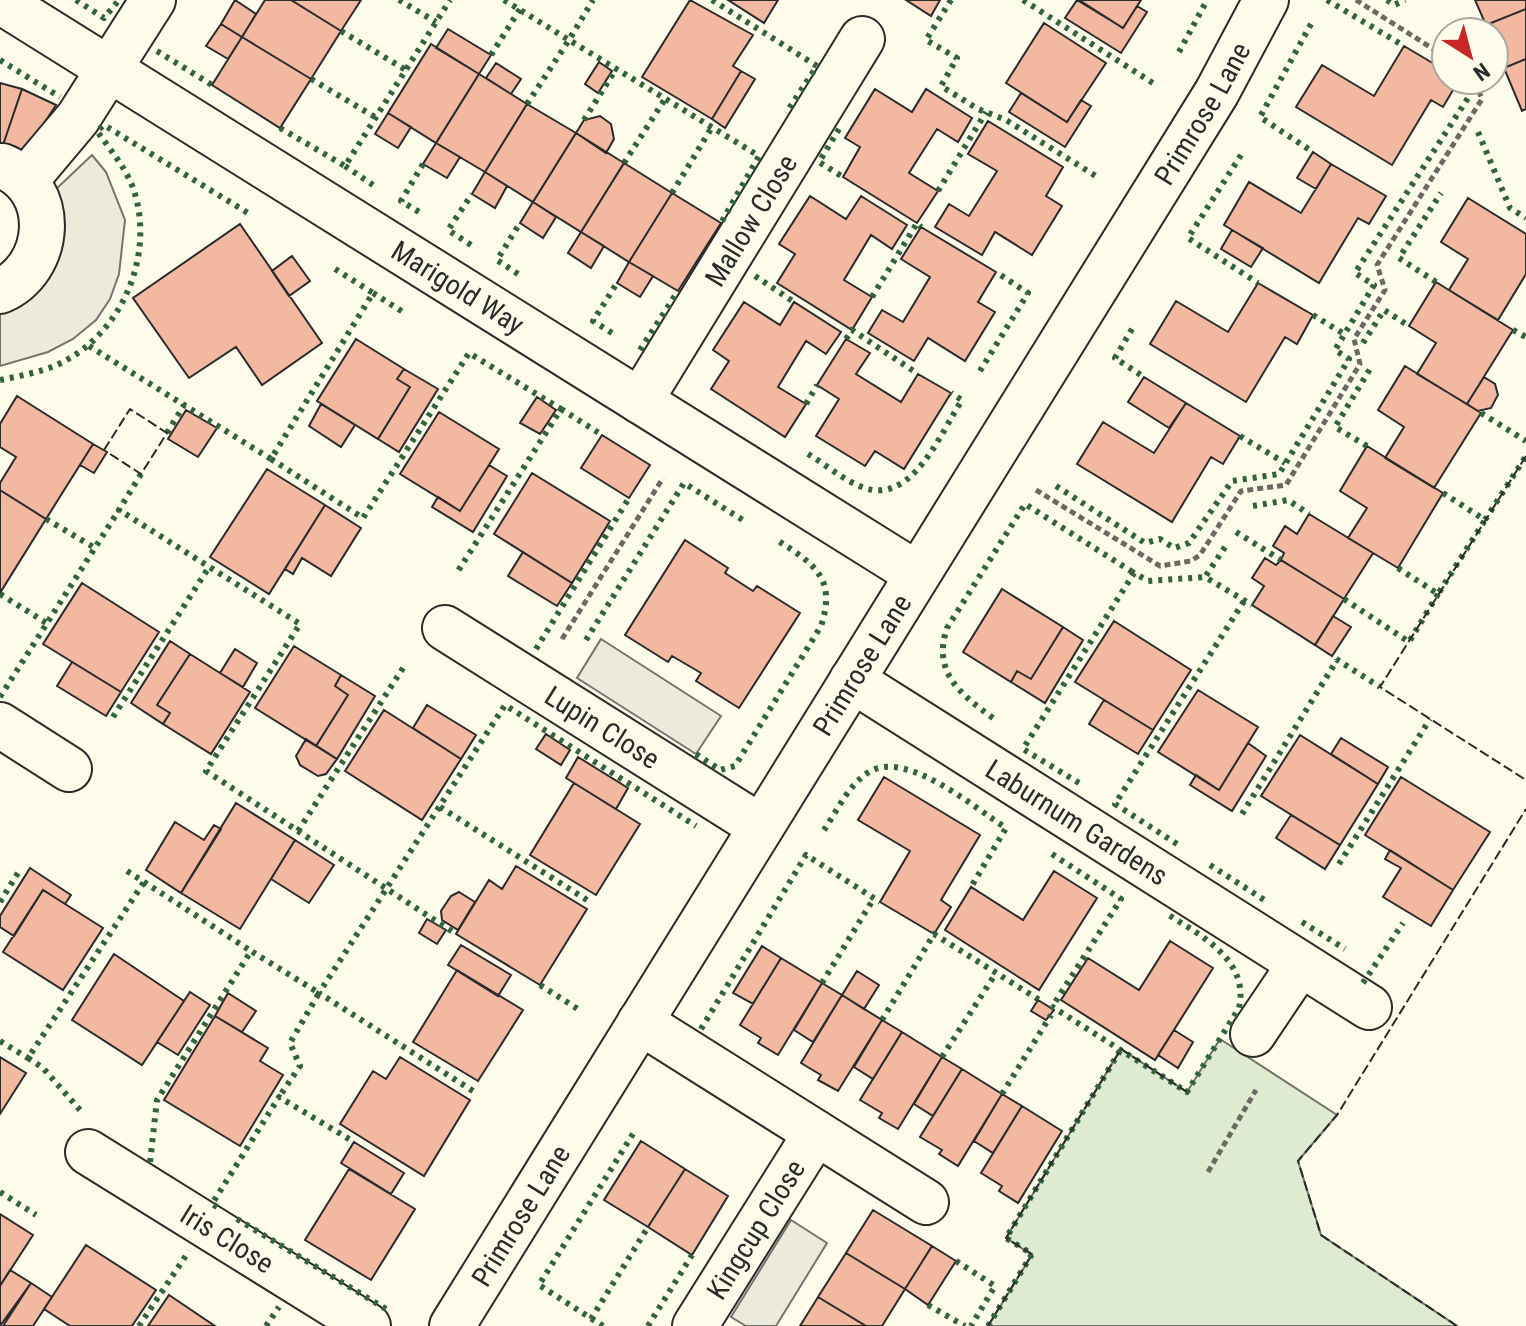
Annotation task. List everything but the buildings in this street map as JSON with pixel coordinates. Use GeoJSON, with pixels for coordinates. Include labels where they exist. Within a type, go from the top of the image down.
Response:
{"type":"FeatureCollection","features":[{"type":"Feature","properties":{"kind":"street"},"geometry":{"type":"LineString","coordinates":[[0,291],[13,285],[30,269],[40,247],[44,224],[38,201],[12,173],[78,118],[153,0]]}},
{"type":"Feature","properties":{"kind":"street","name":"Primrose Lane"},"geometry":{"type":"LineString","coordinates":[[452,1326],[1217,92],[1266,0]]}},
{"type":"Feature","properties":{"kind":"street","name":"Marigold Way"},"geometry":{"type":"LineString","coordinates":[[0,1],[917,574]]}},
{"type":"Feature","properties":{"kind":"street","name":"Mallow Close"},"geometry":{"type":"LineString","coordinates":[[640,401],[862,39]]}},
{"type":"Feature","properties":{"kind":"street","name":"Lupin Close"},"geometry":{"type":"LineString","coordinates":[[445,628],[761,827]]}},
{"type":"Feature","properties":{"kind":"street","name":"Laburnum Gardens"},"geometry":{"type":"LineString","coordinates":[[852,680],[1369,1007]]}},
{"type":"Feature","properties":{"kind":"street"},"geometry":{"type":"LineString","coordinates":[[0,725],[69,769]]}},
{"type":"Feature","properties":{"kind":"street"},"geometry":{"type":"LineString","coordinates":[[1253,1034],[1300,964]]}},
{"type":"Feature","properties":{"kind":"street","name":"Kingcup Close"},"geometry":{"type":"LineString","coordinates":[[640,1022],[926,1202]]}},
{"type":"Feature","properties":{"kind":"street","name":"Kingcup Close"},"geometry":{"type":"LineString","coordinates":[[695,1326],[816,1133]]}},
{"type":"Feature","properties":{"kind":"street","name":"Iris Close"},"geometry":{"type":"LineString","coordinates":[[88,1152],[368,1326]]}},
{"type":"Feature","properties":{"kind":"path"},"geometry":{"type":"LineString","coordinates":[[1356,0],[1430,47]]}},
{"type":"Feature","properties":{"kind":"path"},"geometry":{"type":"LineString","coordinates":[[989,459],[1148,562],[1160,566],[1191,561],[1200,555],[1241,491],[1286,485],[1360,364],[1354,339],[1385,290],[1377,265],[1482,99],[1481,96]]}},
{"type":"Feature","properties":{"kind":"path"},"geometry":{"type":"LineString","coordinates":[[534,684],[691,434]]}},
{"type":"Feature","properties":{"kind":"path"},"geometry":{"type":"LineString","coordinates":[[1208,1172],[1259,1085],[1253,1034]]}},
{"type":"Feature","properties":{"kind":"green space"},"geometry":{"type":"Polygon","coordinates":[[[1220,1039],[1337,1115],[1298,1161],[1321,1235],[1457,1326],[988,1326],[1032,1255],[1006,1238],[1121,1049],[1187,1092],[1220,1039]]]}},
{"type":"Feature","properties":{"kind":"shaded area"},"geometry":{"type":"Polygon","coordinates":[[[92,155],[106,172],[125,220],[119,274],[110,299],[96,320],[73,339],[48,352],[0,366],[0,308],[58,258],[64,234],[62,211],[55,190],[92,155]]]}},
{"type":"Feature","properties":{"kind":"shaded area"},"geometry":{"type":"Polygon","coordinates":[[[601,639],[721,716],[696,754],[577,678],[601,639]]]}},
{"type":"Feature","properties":{"kind":"shaded area"},"geometry":{"type":"Polygon","coordinates":[[[791,1220],[827,1243],[776,1326],[746,1326],[731,1317],[791,1220]]]}},
{"type":"Feature","properties":{"kind":"hedge"},"geometry":{"type":"LineString","coordinates":[[76,0],[104,18],[119,0]]}},
{"type":"Feature","properties":{"kind":"hedge"},"geometry":{"type":"LineString","coordinates":[[399,0],[436,22]]}},
{"type":"Feature","properties":{"kind":"hedge"},"geometry":{"type":"LineString","coordinates":[[280,128],[345,166],[450,0]]}},
{"type":"Feature","properties":{"kind":"hedge"},"geometry":{"type":"LineString","coordinates":[[504,0],[569,40],[593,0]]}},
{"type":"Feature","properties":{"kind":"hedge"},"geometry":{"type":"LineString","coordinates":[[712,0],[817,66],[786,113]]}},
{"type":"Feature","properties":{"kind":"hedge"},"geometry":{"type":"LineString","coordinates":[[951,0],[926,40],[957,58],[941,86],[978,109],[1006,120],[1099,178]]}},
{"type":"Feature","properties":{"kind":"hedge"},"geometry":{"type":"LineString","coordinates":[[1023,0],[1156,85]]}},
{"type":"Feature","properties":{"kind":"hedge"},"geometry":{"type":"LineString","coordinates":[[1179,52],[1207,0]]}},
{"type":"Feature","properties":{"kind":"hedge"},"geometry":{"type":"LineString","coordinates":[[1327,0],[1404,46]]}},
{"type":"Feature","properties":{"kind":"hedge"},"geometry":{"type":"LineString","coordinates":[[1387,0],[1394,5],[1405,0]]}},
{"type":"Feature","properties":{"kind":"hedge"},"geometry":{"type":"LineString","coordinates":[[491,55],[520,9]]}},
{"type":"Feature","properties":{"kind":"hedge"},"geometry":{"type":"LineString","coordinates":[[1311,24],[1260,117],[1313,152]]}},
{"type":"Feature","properties":{"kind":"hedge"},"geometry":{"type":"LineString","coordinates":[[341,31],[406,70]]}},
{"type":"Feature","properties":{"kind":"hedge"},"geometry":{"type":"LineString","coordinates":[[527,104],[569,40],[759,156],[721,223]]}},
{"type":"Feature","properties":{"kind":"hedge"},"geometry":{"type":"LineString","coordinates":[[157,51],[212,85]]}},
{"type":"Feature","properties":{"kind":"hedge"},"geometry":{"type":"LineString","coordinates":[[0,60],[60,97]]}},
{"type":"Feature","properties":{"kind":"hedge"},"geometry":{"type":"LineString","coordinates":[[584,120],[616,69]]}},
{"type":"Feature","properties":{"kind":"hedge"},"geometry":{"type":"LineString","coordinates":[[311,79],[375,117]]}},
{"type":"Feature","properties":{"kind":"hedge"},"geometry":{"type":"LineString","coordinates":[[1056,486],[1145,543],[1160,539],[1174,548],[1189,543],[1232,481],[1279,474],[1349,359],[1335,350],[1374,285],[1355,273],[1467,96]]}},
{"type":"Feature","properties":{"kind":"hedge"},"geometry":{"type":"LineString","coordinates":[[624,163],[665,99]]}},
{"type":"Feature","properties":{"kind":"hedge"},"geometry":{"type":"LineString","coordinates":[[938,191],[986,112]]}},
{"type":"Feature","properties":{"kind":"hedge"},"geometry":{"type":"LineString","coordinates":[[0,380],[45,369],[70,358],[105,327],[130,287],[137,264],[140,217],[128,177],[97,131],[104,125],[248,213]]}},
{"type":"Feature","properties":{"kind":"hedge"},"geometry":{"type":"LineString","coordinates":[[672,193],[712,127]]}},
{"type":"Feature","properties":{"kind":"hedge"},"geometry":{"type":"LineString","coordinates":[[839,129],[819,162],[843,177]]}},
{"type":"Feature","properties":{"kind":"hedge"},"geometry":{"type":"LineString","coordinates":[[1478,132],[1510,208],[1526,218]]}},
{"type":"Feature","properties":{"kind":"hedge"},"geometry":{"type":"LineString","coordinates":[[1241,155],[1188,238],[1258,283]]}},
{"type":"Feature","properties":{"kind":"hedge"},"geometry":{"type":"LineString","coordinates":[[423,164],[401,201],[424,215]]}},
{"type":"Feature","properties":{"kind":"hedge"},"geometry":{"type":"LineString","coordinates":[[345,166],[373,185]]}},
{"type":"Feature","properties":{"kind":"hedge"},"geometry":{"type":"LineString","coordinates":[[1436,282],[1399,258],[1441,193]]}},
{"type":"Feature","properties":{"kind":"hedge"},"geometry":{"type":"LineString","coordinates":[[471,245],[448,230],[472,194]]}},
{"type":"Feature","properties":{"kind":"hedge"},"geometry":{"type":"LineString","coordinates":[[518,274],[497,260],[520,223]]}},
{"type":"Feature","properties":{"kind":"hedge"},"geometry":{"type":"LineString","coordinates":[[872,297],[917,223],[921,227]]}},
{"type":"Feature","properties":{"kind":"hedge"},"geometry":{"type":"LineString","coordinates":[[89,346],[271,459],[373,293],[332,267]]}},
{"type":"Feature","properties":{"kind":"hedge"},"geometry":{"type":"LineString","coordinates":[[980,371],[1028,293],[996,272]]}},
{"type":"Feature","properties":{"kind":"hedge"},"geometry":{"type":"LineString","coordinates":[[755,276],[794,302]]}},
{"type":"Feature","properties":{"kind":"hedge"},"geometry":{"type":"LineString","coordinates":[[612,333],[593,321],[617,283]]}},
{"type":"Feature","properties":{"kind":"hedge"},"geometry":{"type":"LineString","coordinates":[[640,350],[678,291]]}},
{"type":"Feature","properties":{"kind":"hedge"},"geometry":{"type":"LineString","coordinates":[[373,293],[403,312]]}},
{"type":"Feature","properties":{"kind":"hedge"},"geometry":{"type":"LineString","coordinates":[[1363,343],[1384,310],[1409,326]]}},
{"type":"Feature","properties":{"kind":"hedge"},"geometry":{"type":"LineString","coordinates":[[1313,315],[1344,334]]}},
{"type":"Feature","properties":{"kind":"hedge"},"geometry":{"type":"LineString","coordinates":[[1132,329],[1115,358],[1144,377]]}},
{"type":"Feature","properties":{"kind":"hedge"},"geometry":{"type":"LineString","coordinates":[[846,339],[852,330],[918,374]]}},
{"type":"Feature","properties":{"kind":"hedge"},"geometry":{"type":"LineString","coordinates":[[1513,330],[1526,337]]}},
{"type":"Feature","properties":{"kind":"hedge"},"geometry":{"type":"LineString","coordinates":[[271,459],[363,518],[469,353],[561,409],[458,571]]}},
{"type":"Feature","properties":{"kind":"hedge"},"geometry":{"type":"LineString","coordinates":[[1367,446],[1335,427],[1370,369]]}},
{"type":"Feature","properties":{"kind":"hedge"},"geometry":{"type":"LineString","coordinates":[[806,404],[817,385]]}},
{"type":"Feature","properties":{"kind":"hedge"},"geometry":{"type":"LineString","coordinates":[[808,454],[862,487],[880,490],[896,486],[923,463],[945,430],[962,400],[951,393]]}},
{"type":"Feature","properties":{"kind":"hedge"},"geometry":{"type":"LineString","coordinates":[[167,433],[184,405]]}},
{"type":"Feature","properties":{"kind":"hedge"},"geometry":{"type":"LineString","coordinates":[[561,409],[602,435]]}},
{"type":"Feature","properties":{"kind":"hedge"},"geometry":{"type":"LineString","coordinates":[[1481,413],[1526,441]]}},
{"type":"Feature","properties":{"kind":"hedge"},"geometry":{"type":"LineString","coordinates":[[1240,436],[1285,463]]}},
{"type":"Feature","properties":{"kind":"hedge"},"geometry":{"type":"LineString","coordinates":[[1443,493],[1485,520],[1526,456]]}},
{"type":"Feature","properties":{"kind":"hedge"},"geometry":{"type":"LineString","coordinates":[[141,474],[119,510],[300,624],[206,771],[456,934]]}},
{"type":"Feature","properties":{"kind":"hedge"},"geometry":{"type":"LineString","coordinates":[[586,640],[684,483],[746,522]]}},
{"type":"Feature","properties":{"kind":"hedge"},"geometry":{"type":"LineString","coordinates":[[536,649],[629,498]]}},
{"type":"Feature","properties":{"kind":"hedge"},"geometry":{"type":"LineString","coordinates":[[1253,506],[1288,500],[1309,514]]}},
{"type":"Feature","properties":{"kind":"hedge"},"geometry":{"type":"LineString","coordinates":[[993,718],[960,691],[952,680],[946,669],[943,644],[947,628],[1025,504],[1134,573]]}},
{"type":"Feature","properties":{"kind":"hedge"},"geometry":{"type":"LineString","coordinates":[[0,697],[119,510]]}},
{"type":"Feature","properties":{"kind":"hedge"},"geometry":{"type":"LineString","coordinates":[[46,519],[95,548]]}},
{"type":"Feature","properties":{"kind":"hedge"},"geometry":{"type":"LineString","coordinates":[[1398,568],[1438,594],[1485,520]]}},
{"type":"Feature","properties":{"kind":"hedge"},"geometry":{"type":"LineString","coordinates":[[1236,532],[1281,560]]}},
{"type":"Feature","properties":{"kind":"hedge"},"geometry":{"type":"LineString","coordinates":[[696,754],[720,770],[735,766],[821,626],[826,596],[819,574],[802,557],[777,540]]}},
{"type":"Feature","properties":{"kind":"hedge"},"geometry":{"type":"LineString","coordinates":[[1225,547],[1205,577],[1252,605]]}},
{"type":"Feature","properties":{"kind":"hedge"},"geometry":{"type":"LineString","coordinates":[[113,717],[209,567]]}},
{"type":"Feature","properties":{"kind":"hedge"},"geometry":{"type":"LineString","coordinates":[[1079,783],[1023,749],[1134,573],[1148,581],[1205,577]]}},
{"type":"Feature","properties":{"kind":"hedge"},"geometry":{"type":"LineString","coordinates":[[0,594],[48,624]]}},
{"type":"Feature","properties":{"kind":"hedge"},"geometry":{"type":"LineString","coordinates":[[1344,599],[1409,642],[1438,594]]}},
{"type":"Feature","properties":{"kind":"hedge"},"geometry":{"type":"LineString","coordinates":[[1177,844],[1115,804],[1244,601]]}},
{"type":"Feature","properties":{"kind":"hedge"},"geometry":{"type":"LineString","coordinates":[[1336,659],[1380,687]]}},
{"type":"Feature","properties":{"kind":"hedge"},"geometry":{"type":"LineString","coordinates":[[1242,814],[1337,660]]}},
{"type":"Feature","properties":{"kind":"hedge"},"geometry":{"type":"LineString","coordinates":[[298,831],[403,668]]}},
{"type":"Feature","properties":{"kind":"hedge"},"geometry":{"type":"LineString","coordinates":[[473,1091],[319,993],[505,705],[696,826]]}},
{"type":"Feature","properties":{"kind":"hedge"},"geometry":{"type":"LineString","coordinates":[[1339,864],[1430,719]]}},
{"type":"Feature","properties":{"kind":"hedge"},"geometry":{"type":"LineString","coordinates":[[824,830],[849,791],[869,772],[884,767],[902,768],[920,774],[959,795],[1006,828],[971,887]]}},
{"type":"Feature","properties":{"kind":"hedge"},"geometry":{"type":"LineString","coordinates":[[440,807],[587,900]]}},
{"type":"Feature","properties":{"kind":"hedge"},"geometry":{"type":"LineString","coordinates":[[1052,854],[1121,899],[1052,1007]]}},
{"type":"Feature","properties":{"kind":"hedge"},"geometry":{"type":"LineString","coordinates":[[701,1029],[806,855],[880,902]]}},
{"type":"Feature","properties":{"kind":"hedge"},"geometry":{"type":"LineString","coordinates":[[1210,865],[1266,901]]}},
{"type":"Feature","properties":{"kind":"hedge"},"geometry":{"type":"LineString","coordinates":[[0,902],[21,868]]}},
{"type":"Feature","properties":{"kind":"hedge"},"geometry":{"type":"LineString","coordinates":[[127,871],[251,951]]}},
{"type":"Feature","properties":{"kind":"hedge"},"geometry":{"type":"LineString","coordinates":[[80,1110],[43,1068],[28,1058],[144,882]]}},
{"type":"Feature","properties":{"kind":"hedge"},"geometry":{"type":"LineString","coordinates":[[822,983],[874,898]]}},
{"type":"Feature","properties":{"kind":"hedge"},"geometry":{"type":"LineString","coordinates":[[1051,1006],[1187,1092],[1239,1008],[1240,991],[1237,976],[1220,951],[1167,914]]}},
{"type":"Feature","properties":{"kind":"hedge"},"geometry":{"type":"LineString","coordinates":[[1302,922],[1345,949]]}},
{"type":"Feature","properties":{"kind":"hedge"},"geometry":{"type":"LineString","coordinates":[[1363,983],[1403,923]]}},
{"type":"Feature","properties":{"kind":"hedge"},"geometry":{"type":"LineString","coordinates":[[882,1020],[934,934],[1041,1001]]}},
{"type":"Feature","properties":{"kind":"hedge"},"geometry":{"type":"LineString","coordinates":[[150,1162],[157,1100],[251,951],[319,993],[290,1043],[300,1066],[279,1097]]}},
{"type":"Feature","properties":{"kind":"hedge"},"geometry":{"type":"LineString","coordinates":[[942,1057],[996,973]]}},
{"type":"Feature","properties":{"kind":"hedge"},"geometry":{"type":"LineString","coordinates":[[540,985],[581,1011]]}},
{"type":"Feature","properties":{"kind":"hedge"},"geometry":{"type":"LineString","coordinates":[[1002,1094],[1051,1015]]}},
{"type":"Feature","properties":{"kind":"hedge"},"geometry":{"type":"LineString","coordinates":[[0,1041],[28,1058]]}},
{"type":"Feature","properties":{"kind":"hedge"},"geometry":{"type":"LineString","coordinates":[[988,1326],[1032,1254],[1006,1238],[1121,1049]]}},
{"type":"Feature","properties":{"kind":"hedge"},"geometry":{"type":"LineString","coordinates":[[217,1207],[212,1204],[279,1097],[354,1142]]}},
{"type":"Feature","properties":{"kind":"hedge"},"geometry":{"type":"LineString","coordinates":[[603,1326],[539,1285],[636,1129]]}},
{"type":"Feature","properties":{"kind":"hedge"},"geometry":{"type":"LineString","coordinates":[[0,1192],[36,1215]]}},
{"type":"Feature","properties":{"kind":"hedge"},"geometry":{"type":"LineString","coordinates":[[237,1219],[391,1312]]}},
{"type":"Feature","properties":{"kind":"hedge"},"geometry":{"type":"LineString","coordinates":[[591,1319],[648,1227]]}},
{"type":"Feature","properties":{"kind":"hedge"},"geometry":{"type":"LineString","coordinates":[[139,1326],[189,1251]]}},
{"type":"Feature","properties":{"kind":"hedge"},"geometry":{"type":"LineString","coordinates":[[648,1326],[692,1255]]}},
{"type":"Feature","properties":{"kind":"hedge"},"geometry":{"type":"LineString","coordinates":[[956,1261],[995,1286],[971,1326]]}},
{"type":"Feature","properties":{"kind":"hedge"},"geometry":{"type":"LineString","coordinates":[[928,1305],[965,1326]]}},
{"type":"Feature","properties":{"kind":"hedge"},"geometry":{"type":"LineString","coordinates":[[266,1326],[279,1307]]}},
{"type":"Feature","properties":{"kind":"fence"},"geometry":{"type":"LineString","coordinates":[[104,450],[130,409],[167,433],[141,474],[107,452]]}},
{"type":"Feature","properties":{"kind":"fence"},"geometry":{"type":"LineString","coordinates":[[1526,456],[1380,687],[1526,780]]}},
{"type":"Feature","properties":{"kind":"fence"},"geometry":{"type":"LineString","coordinates":[[1457,1326],[1321,1235],[1298,1161],[1337,1115],[1526,809]]}},
{"type":"Feature","properties":{"kind":"fence"},"geometry":{"type":"LineString","coordinates":[[988,1326],[1032,1254],[1006,1238],[1121,1049],[1187,1092]]}}]}
